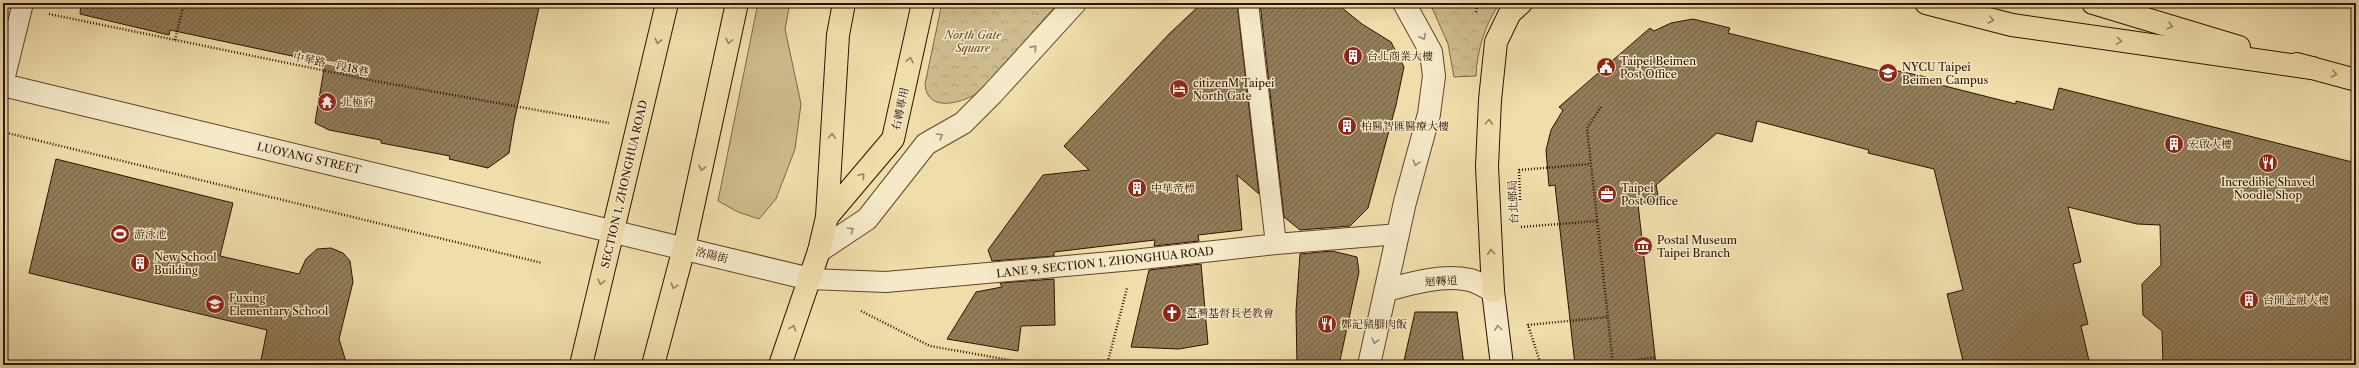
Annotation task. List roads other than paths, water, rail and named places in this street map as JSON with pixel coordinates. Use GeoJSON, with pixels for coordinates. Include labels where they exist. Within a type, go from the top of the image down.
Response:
{"type":"FeatureCollection","features":[{"type":"Feature","properties":{"kind":"main road","name":"SECTION 1, ZHONGHUA ROAD"},"geometry":{"type":"LineString","coordinates":[[581,365],[667,3]]}},
{"type":"Feature","properties":{"kind":"main road"},"geometry":{"type":"LineString","coordinates":[[653,365],[684,248],[737,3]]}},
{"type":"Feature","properties":{"kind":"main road"},"geometry":{"type":"LineString","coordinates":[[780,365],[819,251],[827,217],[838,35],[844,3]]}},
{"type":"Feature","properties":{"kind":"main road","name":"右轉專用"},"geometry":{"type":"LineString","coordinates":[[827,217],[893,139],[923,3]]}},
{"type":"Feature","properties":{"kind":"main road"},"geometry":{"type":"LineString","coordinates":[[1493,291],[1487,166],[1491,93],[1496,42],[1510,13],[1521,3]]}},
{"type":"Feature","properties":{"kind":"main road"},"geometry":{"type":"LineString","coordinates":[[1926,3],[2012,25],[2312,68]]}},
{"type":"Feature","properties":{"kind":"main road"},"geometry":{"type":"LineString","coordinates":[[2093,3],[2356,80]]}},
{"type":"Feature","properties":{"kind":"street"},"geometry":{"type":"LineString","coordinates":[[819,251],[866,219],[926,144],[963,123],[1075,3]]}},
{"type":"Feature","properties":{"kind":"street"},"geometry":{"type":"LineString","coordinates":[[1369,365],[1387,290],[1405,202],[1429,114],[1434,76],[1430,52],[1404,3]]}},
{"type":"Feature","properties":{"kind":"street","name":"LUOYANG STREET"},"geometry":{"type":"LineString","coordinates":[[3,84],[614,231]]}},
{"type":"Feature","properties":{"kind":"street","name":"洛陽街"},"geometry":{"type":"LineString","coordinates":[[614,231],[810,279]]}},
{"type":"Feature","properties":{"kind":"street","name":"迴轉道"},"geometry":{"type":"LineString","coordinates":[[1387,290],[1413,283],[1443,279],[1470,280],[1493,291]]}},
{"type":"Feature","properties":{"kind":"street"},"geometry":{"type":"LineString","coordinates":[[1493,291],[1502,365]]}},
{"type":"Feature","properties":{"kind":"lane"},"geometry":{"type":"LineString","coordinates":[[1248,3],[1276,244]]}},
{"type":"Feature","properties":{"kind":"lane"},"geometry":{"type":"LineString","coordinates":[[3,84],[23,6]]}},
{"type":"Feature","properties":{"kind":"lane","name":"LANE 9, SECTION 1, ZHONGHUA ROAD"},"geometry":{"type":"LineString","coordinates":[[810,279],[886,282],[1133,260],[1276,244],[1399,234]]}},
{"type":"Feature","properties":{"kind":"place","name":"台北商業大樓"},"geometry":{"type":"Point","coordinates":[1353,56]}},
{"type":"Feature","properties":{"kind":"place","name":"Taipei Beimen Post Office"},"geometry":{"type":"Point","coordinates":[1606,67]}},
{"type":"Feature","properties":{"kind":"place","name":"NYCU Taipei Beimen Campus"},"geometry":{"type":"Point","coordinates":[1888,73]}},
{"type":"Feature","properties":{"kind":"place","name":"citizenM Taipei North Gate"},"geometry":{"type":"Point","coordinates":[1179,89]}},
{"type":"Feature","properties":{"kind":"place","name":"北極府"},"geometry":{"type":"Point","coordinates":[327,102]}},
{"type":"Feature","properties":{"kind":"place","name":"柏醫智匯醫療大樓"},"geometry":{"type":"Point","coordinates":[1347,126]}},
{"type":"Feature","properties":{"kind":"place","name":"宏啟大樓"},"geometry":{"type":"Point","coordinates":[2174,144]}},
{"type":"Feature","properties":{"kind":"place","name":"Incredible Shaved Noodle Shop"},"geometry":{"type":"Point","coordinates":[2268,163]}},
{"type":"Feature","properties":{"kind":"place","name":"中華帝標"},"geometry":{"type":"Point","coordinates":[1137,188]}},
{"type":"Feature","properties":{"kind":"place","name":"Taipei Post Office"},"geometry":{"type":"Point","coordinates":[1607,194]}},
{"type":"Feature","properties":{"kind":"place","name":"游泳池"},"geometry":{"type":"Point","coordinates":[120,234]}},
{"type":"Feature","properties":{"kind":"place","name":"Postal Museum Taipei Branch"},"geometry":{"type":"Point","coordinates":[1643,246]}},
{"type":"Feature","properties":{"kind":"place","name":"New School Building"},"geometry":{"type":"Point","coordinates":[140,263]}},
{"type":"Feature","properties":{"kind":"place","name":"台開金融大樓"},"geometry":{"type":"Point","coordinates":[2249,300]}},
{"type":"Feature","properties":{"kind":"place","name":"Fuxing Elementary School"},"geometry":{"type":"Point","coordinates":[215,304]}},
{"type":"Feature","properties":{"kind":"place","name":"臺灣基督長老教會"},"geometry":{"type":"Point","coordinates":[1172,313]}},
{"type":"Feature","properties":{"kind":"place","name":"鄭記豬腳肉飯"},"geometry":{"type":"Point","coordinates":[1327,324]}},
{"type":"Feature","properties":{"kind":"park label","name":"North Gate Square"},"geometry":{"type":"Point","coordinates":[973,41]}}]}
